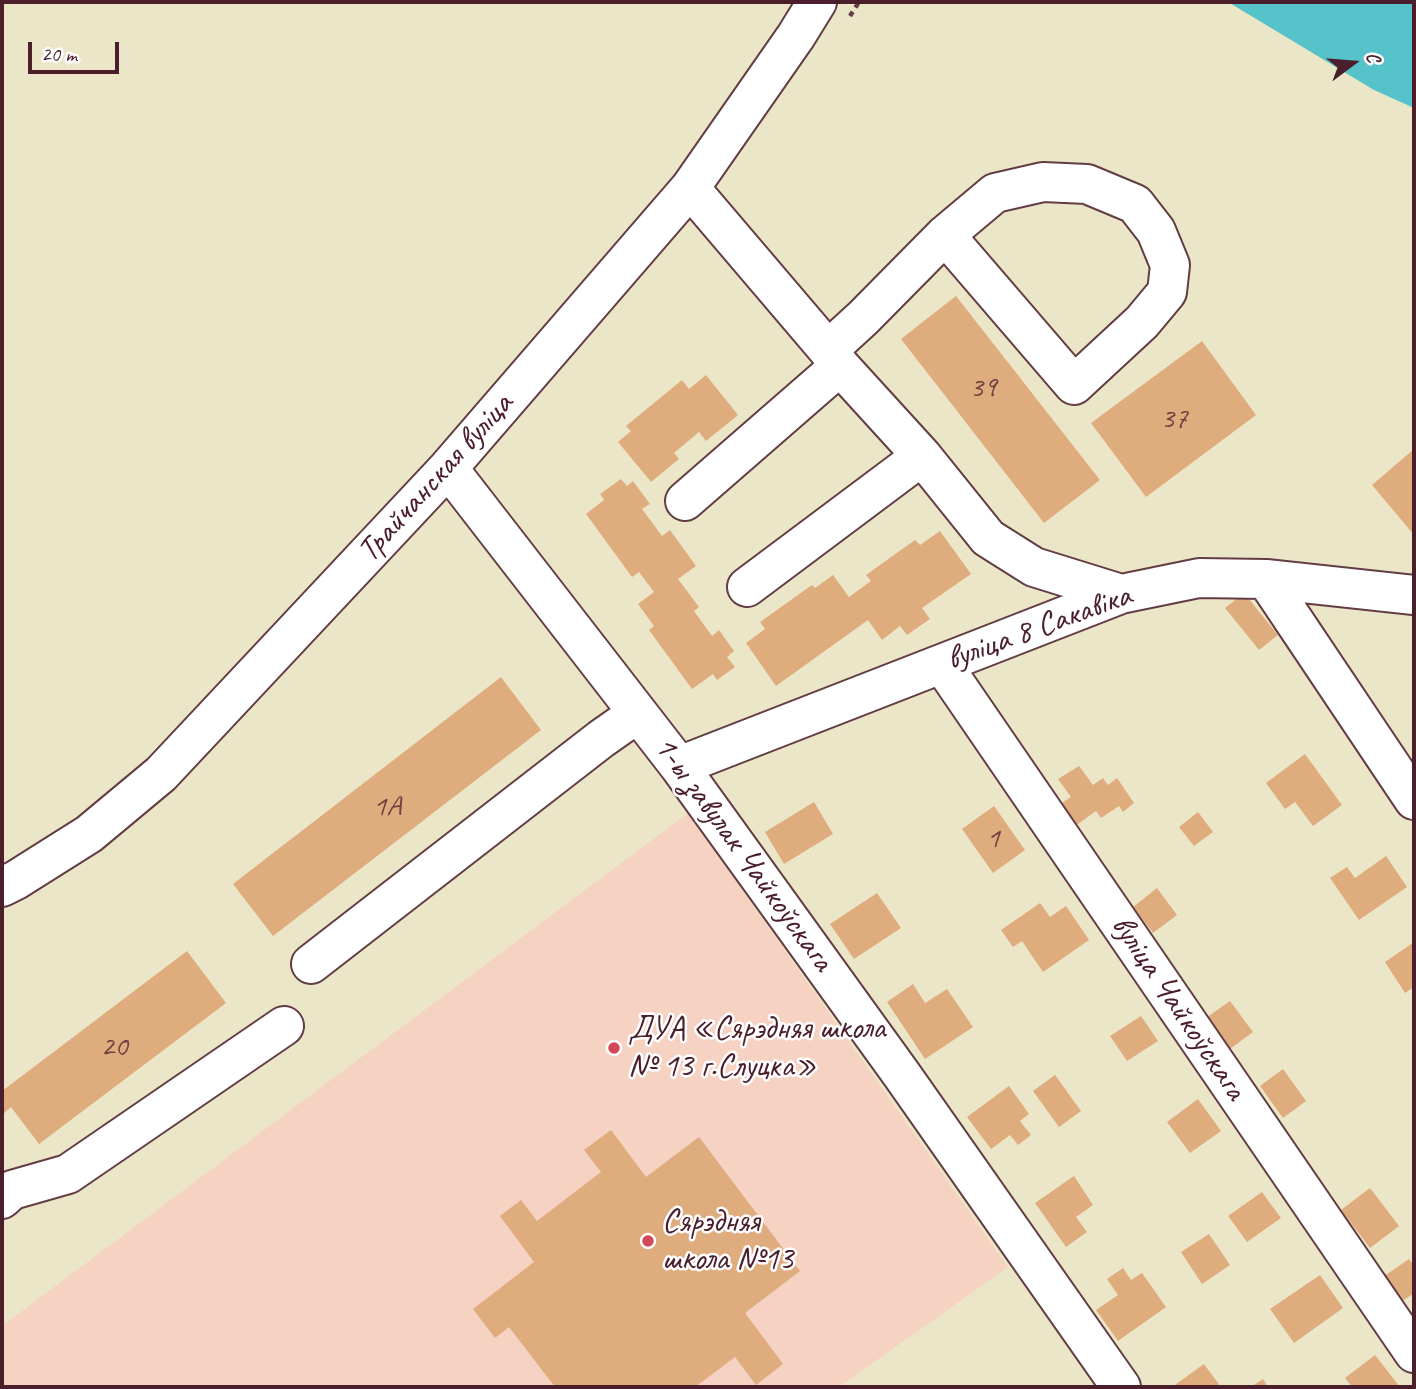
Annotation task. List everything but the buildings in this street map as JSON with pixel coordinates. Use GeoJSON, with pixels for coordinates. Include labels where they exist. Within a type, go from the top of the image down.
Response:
{"type":"FeatureCollection","features":[{"type":"Feature","properties":{"kind":"street","name":"Трайчанская вуліца"},"geometry":{"type":"LineString","coordinates":[[2,887],[89,834],[161,774],[448,468],[690,188],[814,7]]}},
{"type":"Feature","properties":{"kind":"street"},"geometry":{"type":"LineString","coordinates":[[685,501],[834,358],[863,318],[945,234],[995,192],[1043,182],[1087,184],[1135,204],[1157,231],[1171,265],[1167,292],[1142,321],[1074,385],[945,234]]}},
{"type":"Feature","properties":{"kind":"street"},"geometry":{"type":"LineString","coordinates":[[690,188],[834,358],[922,456],[988,538],[1034,567],[1121,594]]}},
{"type":"Feature","properties":{"kind":"street"},"geometry":{"type":"LineString","coordinates":[[747,587],[922,456]]}},
{"type":"Feature","properties":{"kind":"street","name":"1-ы завулак Чайкоўскага"},"geometry":{"type":"LineString","coordinates":[[448,468],[679,766],[902,1075],[1121,1387]]}},
{"type":"Feature","properties":{"kind":"street","name":"вуліца 8 Сакавіка"},"geometry":{"type":"LineString","coordinates":[[679,766],[1121,594],[1199,578],[1266,579],[1414,595]]}},
{"type":"Feature","properties":{"kind":"street"},"geometry":{"type":"LineString","coordinates":[[1266,579],[1414,800]]}},
{"type":"Feature","properties":{"kind":"street","name":"вуліца Чайкоўскага"},"geometry":{"type":"LineString","coordinates":[[942,664],[1414,1353]]}},
{"type":"Feature","properties":{"kind":"street"},"geometry":{"type":"LineString","coordinates":[[311,964],[638,713]]}},
{"type":"Feature","properties":{"kind":"street"},"geometry":{"type":"LineString","coordinates":[[2,1199],[12,1191],[68,1174],[284,1026]]}},
{"type":"Feature","properties":{"kind":"shaded area","name":"ДУА «Сярэдняя школа № 13 г.Слуцка»"},"geometry":{"type":"Polygon","coordinates":[[[688,813],[1008,1267],[839,1387],[2,1387],[2,1326],[688,813]]]}},
{"type":"Feature","properties":{"kind":"water"},"geometry":{"type":"Polygon","coordinates":[[[1228,2],[1414,2],[1414,108],[1374,90],[1228,2]]]}},
{"type":"Feature","properties":{"kind":"place","name":"ДУА «Сярэдняя школа № 13 г.Слуцка»"},"geometry":{"type":"Point","coordinates":[614,1048]}},
{"type":"Feature","properties":{"kind":"place","name":"Сярэдняя школа №13"},"geometry":{"type":"Point","coordinates":[648,1241]}}]}
